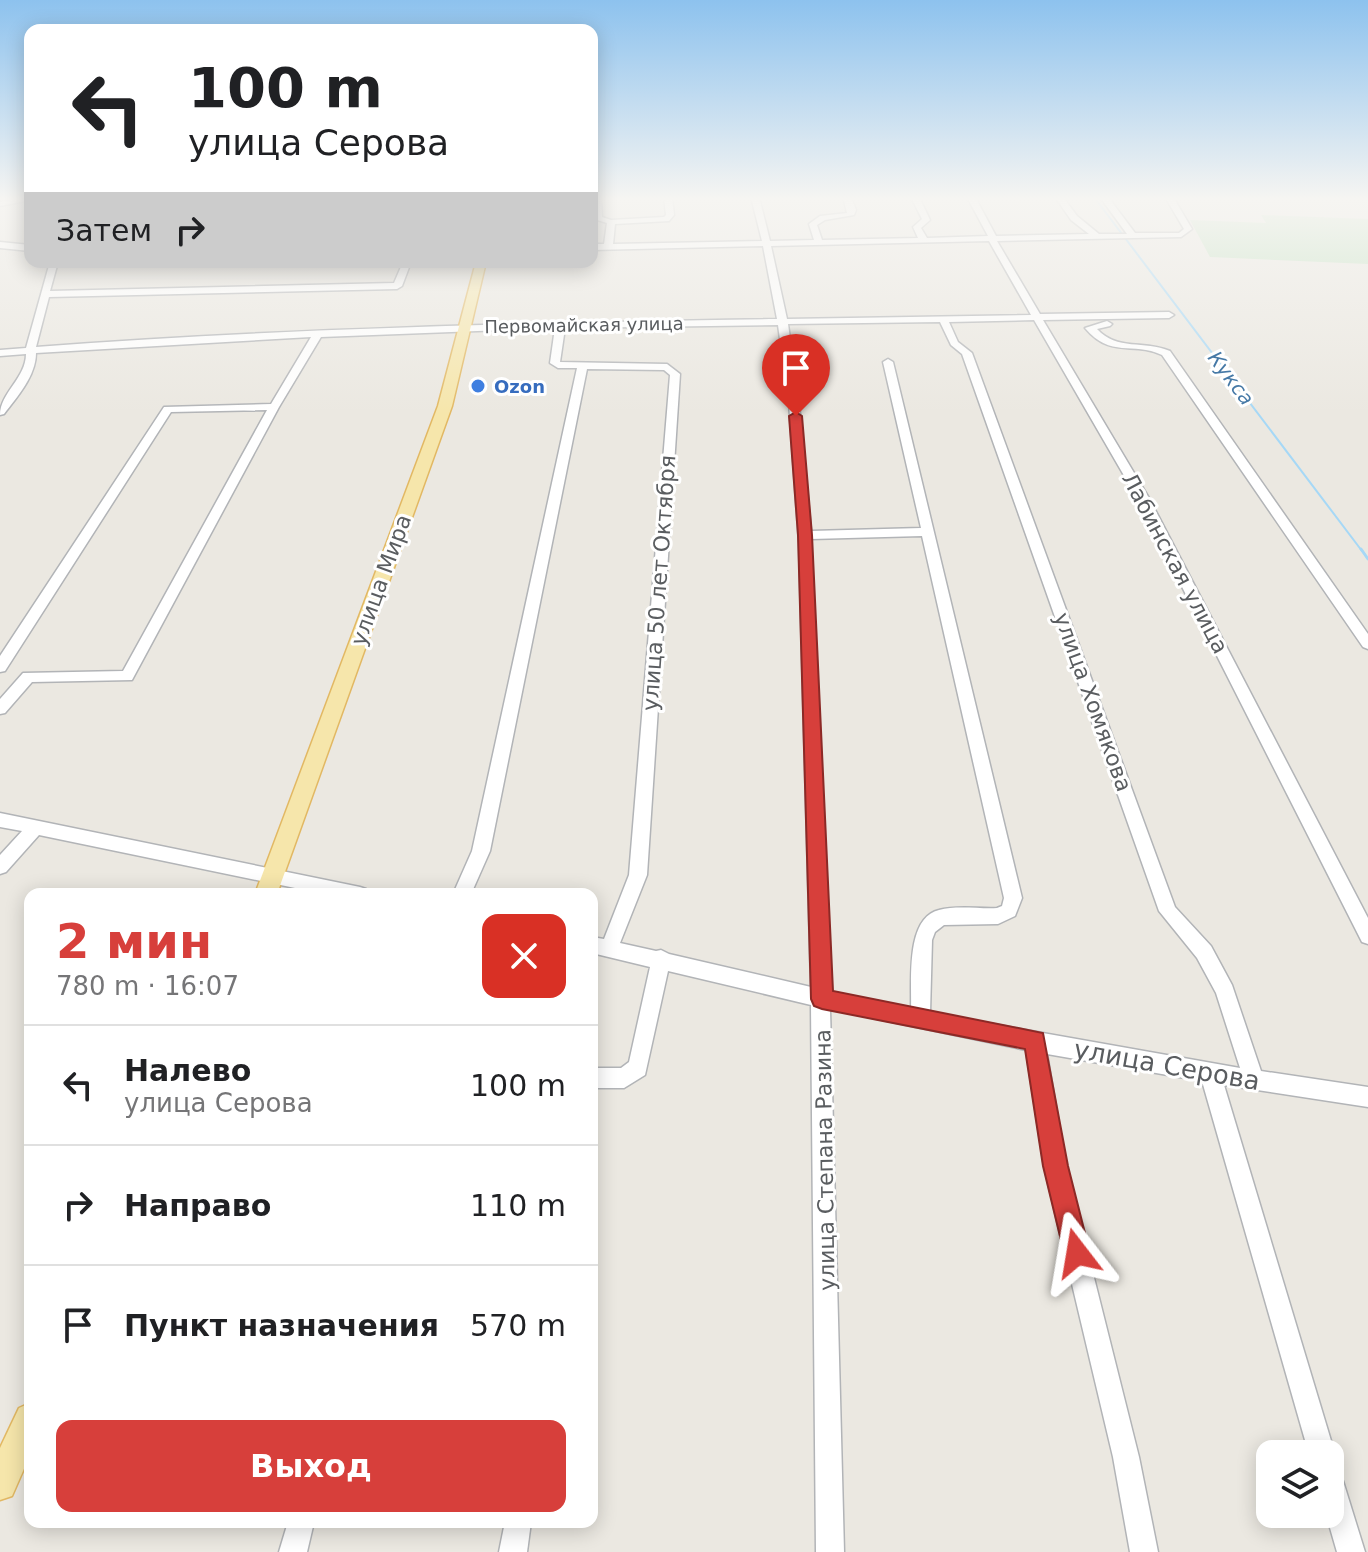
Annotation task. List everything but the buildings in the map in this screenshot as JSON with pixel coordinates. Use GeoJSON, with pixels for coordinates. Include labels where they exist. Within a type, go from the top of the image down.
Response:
{"type":"FeatureCollection","features":[{"type":"Feature","properties":{"kind":"main road","name":"улица Мира"},"geometry":{"type":"LineString","coordinates":[[268,888],[445,406],[479,269]]}},
{"type":"Feature","properties":{"kind":"main road"},"geometry":{"type":"LineString","coordinates":[[0,1484],[24,1432]]}},
{"type":"Feature","properties":{"kind":"street"},"geometry":{"type":"LineString","coordinates":[[0,412],[20,385],[31,362],[31,350],[52,269]]}},
{"type":"Feature","properties":{"kind":"street"},"geometry":{"type":"LineString","coordinates":[[44,294],[397,286],[404,269]]}},
{"type":"Feature","properties":{"kind":"street","name":"улица Степана Разина"},"geometry":{"type":"LineString","coordinates":[[772,269],[800,447],[805,535],[822,999],[830,1552]]}},
{"type":"Feature","properties":{"kind":"street","name":"Лабинская улица"},"geometry":{"type":"LineString","coordinates":[[1010,269],[1143,498],[1368,936]]}},
{"type":"Feature","properties":{"kind":"street","name":"Первомайская улица"},"geometry":{"type":"LineString","coordinates":[[0,353],[467,327],[1169,315]]}},
{"type":"Feature","properties":{"kind":"street"},"geometry":{"type":"LineString","coordinates":[[1100,316],[1108,325],[1090,328],[1102,340],[1123,348],[1159,349],[1166,353],[1368,644]]}},
{"type":"Feature","properties":{"kind":"street","name":"улица Хомякова"},"geometry":{"type":"LineString","coordinates":[[943,318],[954,343],[967,353],[1168,911],[1204,952],[1225,991],[1254,1081]]}},
{"type":"Feature","properties":{"kind":"street"},"geometry":{"type":"LineString","coordinates":[[465,888],[481,851],[582,367],[555,363],[560,327]]}},
{"type":"Feature","properties":{"kind":"street"},"geometry":{"type":"LineString","coordinates":[[0,674],[28,677],[127,676],[274,407],[317,335]]}},
{"type":"Feature","properties":{"kind":"street"},"geometry":{"type":"LineString","coordinates":[[888,362],[1013,898],[1009,911],[998,916],[940,917],[928,927],[923,940],[920,1019]]}},
{"type":"Feature","properties":{"kind":"street","name":"улица 50 лет Октября"},"geometry":{"type":"LineString","coordinates":[[582,367],[667,367],[675,374],[638,875],[601,947]]}},
{"type":"Feature","properties":{"kind":"street"},"geometry":{"type":"LineString","coordinates":[[0,667],[168,409],[274,407]]}},
{"type":"Feature","properties":{"kind":"street"},"geometry":{"type":"LineString","coordinates":[[805,535],[927,532]]}},
{"type":"Feature","properties":{"kind":"street"},"geometry":{"type":"LineString","coordinates":[[0,709],[28,677]]}},
{"type":"Feature","properties":{"kind":"street"},"geometry":{"type":"LineString","coordinates":[[0,820],[333,888]]}},
{"type":"Feature","properties":{"kind":"street"},"geometry":{"type":"LineString","coordinates":[[0,867],[36,827]]}},
{"type":"Feature","properties":{"kind":"street","name":"улица Серова"},"geometry":{"type":"LineString","coordinates":[[601,947],[661,958],[822,999],[920,1019],[1254,1081],[1368,1097]]}},
{"type":"Feature","properties":{"kind":"street"},"geometry":{"type":"LineString","coordinates":[[598,1078],[624,1078],[638,1068],[661,958]]}},
{"type":"Feature","properties":{"kind":"street"},"geometry":{"type":"LineString","coordinates":[[1035,1041],[1055,1166],[1126,1457],[1144,1552]]}},
{"type":"Feature","properties":{"kind":"street"},"geometry":{"type":"LineString","coordinates":[[1210,1073],[1318,1440]]}},
{"type":"Feature","properties":{"kind":"street"},"geometry":{"type":"LineString","coordinates":[[293,1552],[299,1528]]}},
{"type":"Feature","properties":{"kind":"street"},"geometry":{"type":"LineString","coordinates":[[513,1552],[517,1528]]}},
{"type":"Feature","properties":{"kind":"street"},"geometry":{"type":"LineString","coordinates":[[1344,1528],[1351,1552]]}},
{"type":"Feature","properties":{"kind":"waterway","name":"Кукса"},"geometry":{"type":"LineString","coordinates":[[1149,269],[1362,551]]}},
{"type":"Feature","properties":{"kind":"waterway","name":"Кукса"},"geometry":{"type":"LineString","coordinates":[[1361,549],[1368,559]]}},
{"type":"Feature","properties":{"kind":"place","name":"Ozon"},"geometry":{"type":"Point","coordinates":[478,386]}},
{"type":"Feature","properties":{"kind":"route"},"geometry":{"type":"LineString","coordinates":[[796,416],[805,535],[822,999],[1035,1041],[1055,1166],[1077,1253]]}}]}
